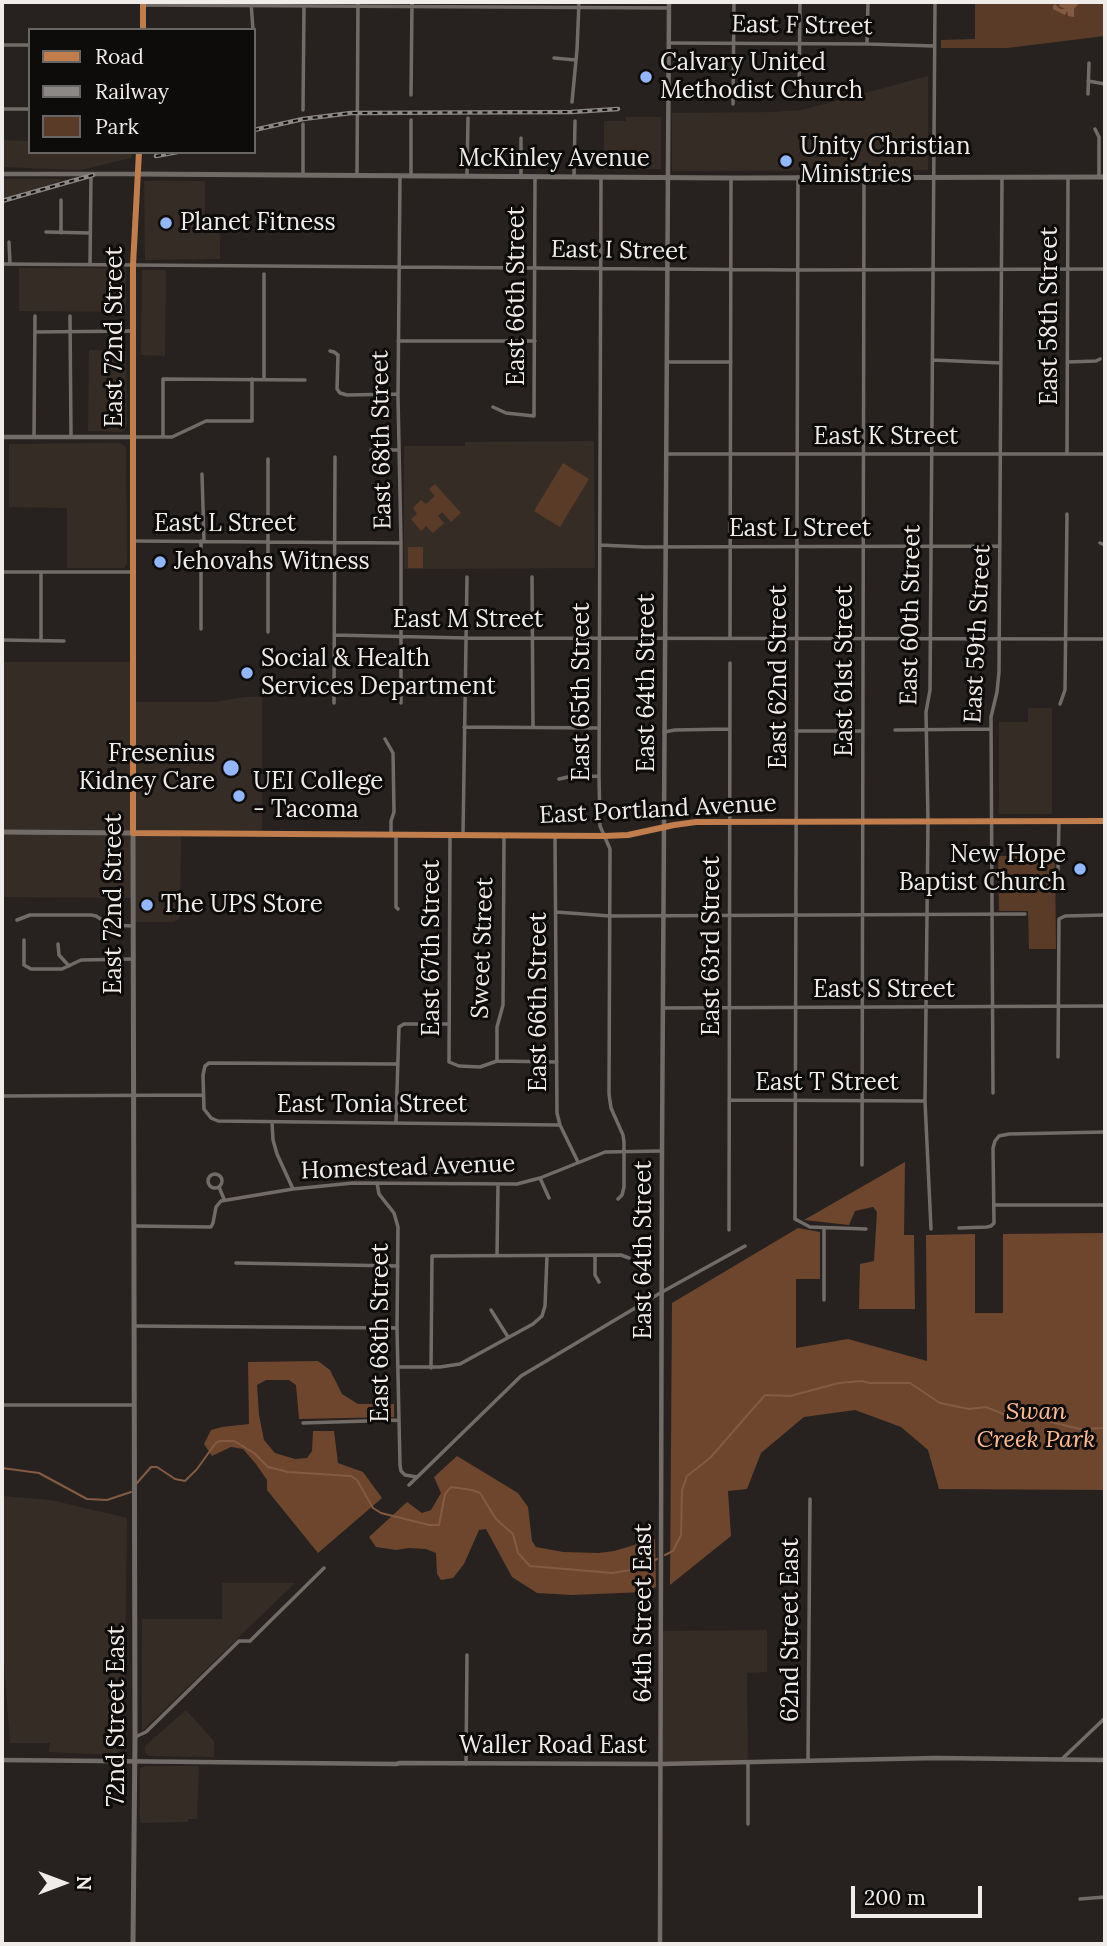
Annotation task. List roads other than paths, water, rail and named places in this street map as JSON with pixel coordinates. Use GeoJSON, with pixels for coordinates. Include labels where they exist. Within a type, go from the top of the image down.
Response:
{"type":"FeatureCollection","features":[{"type":"Feature","properties":{"kind":"main road"},"geometry":{"type":"LineString","coordinates":[[144,3],[144,28]]}},
{"type":"Feature","properties":{"kind":"main road","name":"East 72nd Street"},"geometry":{"type":"LineString","coordinates":[[134,1488],[133,265],[139,154]]}},
{"type":"Feature","properties":{"kind":"main road","name":"McKinley Avenue"},"geometry":{"type":"LineString","coordinates":[[137,174],[731,178],[1102,177]]}},
{"type":"Feature","properties":{"kind":"main road","name":"East Portland Avenue"},"geometry":{"type":"LineString","coordinates":[[2,832],[604,836],[628,835],[696,822],[1105,821]]}},
{"type":"Feature","properties":{"kind":"main road","name":"72nd Street East"},"geometry":{"type":"LineString","coordinates":[[133,1944],[134,1488]]}},
{"type":"Feature","properties":{"kind":"street"},"geometry":{"type":"LineString","coordinates":[[733,103],[734,2]]}},
{"type":"Feature","properties":{"kind":"street"},"geometry":{"type":"LineString","coordinates":[[799,99],[800,2]]}},
{"type":"Feature","properties":{"kind":"street"},"geometry":{"type":"LineString","coordinates":[[867,44],[868,2]]}},
{"type":"Feature","properties":{"kind":"street","name":"East 60th Street"},"geometry":{"type":"LineString","coordinates":[[931,1229],[925,1101],[928,822],[926,712],[930,690],[935,2]]}},
{"type":"Feature","properties":{"kind":"street"},"geometry":{"type":"LineString","coordinates":[[144,3],[304,6],[669,5]]}},
{"type":"Feature","properties":{"kind":"street"},"geometry":{"type":"LineString","coordinates":[[251,4],[253,28]]}},
{"type":"Feature","properties":{"kind":"street"},"geometry":{"type":"LineString","coordinates":[[357,176],[358,4]]}},
{"type":"Feature","properties":{"kind":"street"},"geometry":{"type":"LineString","coordinates":[[411,95],[412,4]]}},
{"type":"Feature","properties":{"kind":"street"},"geometry":{"type":"LineString","coordinates":[[572,102],[579,4]]}},
{"type":"Feature","properties":{"kind":"street","name":"East 64th Street"},"geometry":{"type":"LineString","coordinates":[[661,1491],[669,5]]}},
{"type":"Feature","properties":{"kind":"street"},"geometry":{"type":"LineString","coordinates":[[303,110],[304,6]]}},
{"type":"Feature","properties":{"kind":"street","name":"East F Street"},"geometry":{"type":"LineString","coordinates":[[668,43],[934,46]]}},
{"type":"Feature","properties":{"kind":"street"},"geometry":{"type":"LineString","coordinates":[[2,44],[28,45]]}},
{"type":"Feature","properties":{"kind":"street"},"geometry":{"type":"LineString","coordinates":[[554,58],[576,60]]}},
{"type":"Feature","properties":{"kind":"street"},"geometry":{"type":"LineString","coordinates":[[1088,94],[1089,63]]}},
{"type":"Feature","properties":{"kind":"street"},"geometry":{"type":"LineString","coordinates":[[1088,80],[1105,84]]}},
{"type":"Feature","properties":{"kind":"street"},"geometry":{"type":"LineString","coordinates":[[2,109],[28,109]]}},
{"type":"Feature","properties":{"kind":"street"},"geometry":{"type":"LineString","coordinates":[[467,175],[468,118]]}},
{"type":"Feature","properties":{"kind":"street"},"geometry":{"type":"LineString","coordinates":[[411,120],[411,175]]}},
{"type":"Feature","properties":{"kind":"street"},"geometry":{"type":"LineString","coordinates":[[574,176],[575,121]]}},
{"type":"Feature","properties":{"kind":"street"},"geometry":{"type":"LineString","coordinates":[[303,124],[303,176]]}},
{"type":"Feature","properties":{"kind":"street"},"geometry":{"type":"LineString","coordinates":[[1096,129],[1102,177]]}},
{"type":"Feature","properties":{"kind":"street","name":"East 66th Street"},"geometry":{"type":"LineString","coordinates":[[521,138],[521,176]]}},
{"type":"Feature","properties":{"kind":"street","name":"McKinley Avenue"},"geometry":{"type":"LineString","coordinates":[[2,174],[137,174]]}},
{"type":"Feature","properties":{"kind":"street"},"geometry":{"type":"LineString","coordinates":[[90,264],[91,174]]}},
{"type":"Feature","properties":{"kind":"street","name":"East 68th Street"},"geometry":{"type":"LineString","coordinates":[[400,176],[398,450],[401,704]]}},
{"type":"Feature","properties":{"kind":"street","name":"East 66th Street"},"geometry":{"type":"LineString","coordinates":[[493,407],[506,413],[534,416],[535,177]]}},
{"type":"Feature","properties":{"kind":"street","name":"East 65th Street"},"geometry":{"type":"LineString","coordinates":[[601,177],[598,728],[600,826],[610,849],[609,1094],[611,1108],[623,1135],[624,1152],[624,1187],[618,1199]]}},
{"type":"Feature","properties":{"kind":"street","name":"East 62nd Street"},"geometry":{"type":"LineString","coordinates":[[798,177],[795,1219],[810,1227],[824,1228]]}},
{"type":"Feature","properties":{"kind":"street","name":"East 61st Street"},"geometry":{"type":"LineString","coordinates":[[862,1164],[864,177]]}},
{"type":"Feature","properties":{"kind":"street","name":"East 59th Street"},"geometry":{"type":"LineString","coordinates":[[993,1093],[991,729],[998,685],[999,639],[1002,177]]}},
{"type":"Feature","properties":{"kind":"street","name":"East 58th Street"},"geometry":{"type":"LineString","coordinates":[[1067,454],[1068,177]]}},
{"type":"Feature","properties":{"kind":"street"},"geometry":{"type":"LineString","coordinates":[[730,638],[731,178]]}},
{"type":"Feature","properties":{"kind":"street"},"geometry":{"type":"LineString","coordinates":[[61,200],[61,233]]}},
{"type":"Feature","properties":{"kind":"street"},"geometry":{"type":"LineString","coordinates":[[46,232],[90,233]]}},
{"type":"Feature","properties":{"kind":"street"},"geometry":{"type":"LineString","coordinates":[[9,242],[10,264]]}},
{"type":"Feature","properties":{"kind":"street","name":"East I Street"},"geometry":{"type":"LineString","coordinates":[[2,264],[1105,270]]}},
{"type":"Feature","properties":{"kind":"street"},"geometry":{"type":"LineString","coordinates":[[264,274],[264,379]]}},
{"type":"Feature","properties":{"kind":"street"},"geometry":{"type":"LineString","coordinates":[[34,437],[35,316]]}},
{"type":"Feature","properties":{"kind":"street"},"geometry":{"type":"LineString","coordinates":[[70,316],[71,437]]}},
{"type":"Feature","properties":{"kind":"street"},"geometry":{"type":"LineString","coordinates":[[35,332],[133,331]]}},
{"type":"Feature","properties":{"kind":"street"},"geometry":{"type":"LineString","coordinates":[[398,341],[535,341]]}},
{"type":"Feature","properties":{"kind":"street"},"geometry":{"type":"LineString","coordinates":[[330,351],[338,355],[337,389],[340,393],[398,394]]}},
{"type":"Feature","properties":{"kind":"street"},"geometry":{"type":"LineString","coordinates":[[1067,362],[1100,359]]}},
{"type":"Feature","properties":{"kind":"street"},"geometry":{"type":"LineString","coordinates":[[932,360],[1001,363]]}},
{"type":"Feature","properties":{"kind":"street"},"geometry":{"type":"LineString","coordinates":[[666,362],[731,362]]}},
{"type":"Feature","properties":{"kind":"street"},"geometry":{"type":"LineString","coordinates":[[163,437],[163,379],[305,380]]}},
{"type":"Feature","properties":{"kind":"street"},"geometry":{"type":"LineString","coordinates":[[2,437],[163,437],[177,435],[206,421],[252,421],[252,379]]}},
{"type":"Feature","properties":{"kind":"street"},"geometry":{"type":"LineString","coordinates":[[371,450],[398,450]]}},
{"type":"Feature","properties":{"kind":"street","name":"East K Street"},"geometry":{"type":"LineString","coordinates":[[666,454],[1105,454]]}},
{"type":"Feature","properties":{"kind":"street"},"geometry":{"type":"LineString","coordinates":[[334,703],[335,457]]}},
{"type":"Feature","properties":{"kind":"street"},"geometry":{"type":"LineString","coordinates":[[268,459],[268,632]]}},
{"type":"Feature","properties":{"kind":"street"},"geometry":{"type":"LineString","coordinates":[[201,629],[202,474]]}},
{"type":"Feature","properties":{"kind":"street"},"geometry":{"type":"LineString","coordinates":[[1060,704],[1065,690],[1066,514]]}},
{"type":"Feature","properties":{"kind":"street","name":"East L Street"},"geometry":{"type":"LineString","coordinates":[[133,541],[401,543]]}},
{"type":"Feature","properties":{"kind":"street","name":"East L Street"},"geometry":{"type":"LineString","coordinates":[[600,545],[1000,546]]}},
{"type":"Feature","properties":{"kind":"street"},"geometry":{"type":"LineString","coordinates":[[2,572],[133,572]]}},
{"type":"Feature","properties":{"kind":"street"},"geometry":{"type":"LineString","coordinates":[[41,572],[41,641]]}},
{"type":"Feature","properties":{"kind":"street","name":"East 67th Street"},"geometry":{"type":"LineString","coordinates":[[463,835],[467,577]]}},
{"type":"Feature","properties":{"kind":"street"},"geometry":{"type":"LineString","coordinates":[[532,577],[533,727]]}},
{"type":"Feature","properties":{"kind":"street","name":"East M Street"},"geometry":{"type":"LineString","coordinates":[[334,635],[466,638],[1105,639]]}},
{"type":"Feature","properties":{"kind":"street"},"geometry":{"type":"LineString","coordinates":[[2,640],[64,641]]}},
{"type":"Feature","properties":{"kind":"street","name":"East 63rd Street"},"geometry":{"type":"LineString","coordinates":[[729,1230],[730,663]]}},
{"type":"Feature","properties":{"kind":"street"},"geometry":{"type":"LineString","coordinates":[[464,727],[598,728]]}},
{"type":"Feature","properties":{"kind":"street"},"geometry":{"type":"LineString","coordinates":[[664,732],[730,729]]}},
{"type":"Feature","properties":{"kind":"street"},"geometry":{"type":"LineString","coordinates":[[895,730],[991,729]]}},
{"type":"Feature","properties":{"kind":"street"},"geometry":{"type":"LineString","coordinates":[[796,731],[863,731]]}},
{"type":"Feature","properties":{"kind":"street"},"geometry":{"type":"LineString","coordinates":[[385,739],[393,753],[394,812],[391,821],[398,909]]}},
{"type":"Feature","properties":{"kind":"street"},"geometry":{"type":"LineString","coordinates":[[559,779],[568,776],[599,776]]}},
{"type":"Feature","properties":{"kind":"street"},"geometry":{"type":"LineString","coordinates":[[1058,870],[1059,821]]}},
{"type":"Feature","properties":{"kind":"street","name":"East 67th Street"},"geometry":{"type":"LineString","coordinates":[[450,835],[449,1062],[459,1066],[480,1066],[497,1061]]}},
{"type":"Feature","properties":{"kind":"street","name":"Sweet Street"},"geometry":{"type":"LineString","coordinates":[[497,1061],[497,1027],[503,1005],[504,835]]}},
{"type":"Feature","properties":{"kind":"street","name":"East 66th Street"},"geometry":{"type":"LineString","coordinates":[[555,836],[557,1113],[578,1162]]}},
{"type":"Feature","properties":{"kind":"street"},"geometry":{"type":"LineString","coordinates":[[556,912],[610,916],[1025,914]]}},
{"type":"Feature","properties":{"kind":"street"},"geometry":{"type":"LineString","coordinates":[[18,920],[30,915],[91,915],[110,925],[133,926]]}},
{"type":"Feature","properties":{"kind":"street"},"geometry":{"type":"LineString","coordinates":[[1058,1057],[1060,917],[1105,915]]}},
{"type":"Feature","properties":{"kind":"street"},"geometry":{"type":"LineString","coordinates":[[24,940],[24,965],[34,970],[59,970],[81,960],[134,959]]}},
{"type":"Feature","properties":{"kind":"street"},"geometry":{"type":"LineString","coordinates":[[58,944],[59,955],[69,966]]}},
{"type":"Feature","properties":{"kind":"street","name":"East S Street"},"geometry":{"type":"LineString","coordinates":[[663,1008],[1105,1006]]}},
{"type":"Feature","properties":{"kind":"street"},"geometry":{"type":"LineString","coordinates":[[396,1122],[400,1026],[449,1024]]}},
{"type":"Feature","properties":{"kind":"street"},"geometry":{"type":"LineString","coordinates":[[497,1061],[557,1062]]}},
{"type":"Feature","properties":{"kind":"street"},"geometry":{"type":"LineString","coordinates":[[2,1096],[204,1095],[204,1069],[209,1063],[397,1064]]}},
{"type":"Feature","properties":{"kind":"street","name":"East Tonia Street"},"geometry":{"type":"LineString","coordinates":[[204,1095],[204,1109],[214,1120],[560,1125]]}},
{"type":"Feature","properties":{"kind":"street","name":"East T Street"},"geometry":{"type":"LineString","coordinates":[[729,1100],[925,1101]]}},
{"type":"Feature","properties":{"kind":"street"},"geometry":{"type":"LineString","coordinates":[[272,1122],[277,1154],[293,1189]]}},
{"type":"Feature","properties":{"kind":"street"},"geometry":{"type":"LineString","coordinates":[[959,1228],[990,1227],[994,1223],[993,1148],[998,1137],[1007,1134],[1105,1132]]}},
{"type":"Feature","properties":{"kind":"street","name":"Homestead Avenue"},"geometry":{"type":"LineString","coordinates":[[224,1199],[337,1184],[517,1184],[540,1178],[605,1152],[662,1151]]}},
{"type":"Feature","properties":{"kind":"street"},"geometry":{"type":"LineString","coordinates":[[212,1174],[218,1174],[222,1178],[219,1187],[212,1188],[208,1183],[212,1174]]}},
{"type":"Feature","properties":{"kind":"street","name":"Homestead Avenue"},"geometry":{"type":"LineString","coordinates":[[540,1178],[549,1198]]}},
{"type":"Feature","properties":{"kind":"street","name":"East 68th Street"},"geometry":{"type":"LineString","coordinates":[[377,1183],[379,1194],[398,1220],[398,1420],[401,1471],[408,1476],[417,1477]]}},
{"type":"Feature","properties":{"kind":"street"},"geometry":{"type":"LineString","coordinates":[[497,1256],[498,1184]]}},
{"type":"Feature","properties":{"kind":"street"},"geometry":{"type":"LineString","coordinates":[[133,1226],[212,1226],[216,1207],[224,1199],[219,1187]]}},
{"type":"Feature","properties":{"kind":"street"},"geometry":{"type":"LineString","coordinates":[[994,1205],[1105,1205]]}},
{"type":"Feature","properties":{"kind":"street"},"geometry":{"type":"LineString","coordinates":[[824,1300],[824,1228],[866,1229]]}},
{"type":"Feature","properties":{"kind":"street"},"geometry":{"type":"LineString","coordinates":[[409,1485],[522,1377],[662,1292],[745,1246]]}},
{"type":"Feature","properties":{"kind":"street"},"geometry":{"type":"LineString","coordinates":[[595,1255],[595,1275],[599,1282]]}},
{"type":"Feature","properties":{"kind":"street"},"geometry":{"type":"LineString","coordinates":[[431,1368],[432,1256],[621,1255],[629,1258]]}},
{"type":"Feature","properties":{"kind":"street"},"geometry":{"type":"LineString","coordinates":[[398,1367],[431,1368],[460,1364],[533,1324],[542,1316],[545,1306],[547,1256]]}},
{"type":"Feature","properties":{"kind":"street"},"geometry":{"type":"LineString","coordinates":[[236,1263],[398,1266]]}},
{"type":"Feature","properties":{"kind":"street"},"geometry":{"type":"LineString","coordinates":[[491,1310],[508,1338]]}},
{"type":"Feature","properties":{"kind":"street"},"geometry":{"type":"LineString","coordinates":[[134,1326],[397,1328]]}},
{"type":"Feature","properties":{"kind":"street"},"geometry":{"type":"LineString","coordinates":[[2,1405],[134,1405]]}},
{"type":"Feature","properties":{"kind":"street"},"geometry":{"type":"LineString","coordinates":[[303,1423],[398,1420]]}},
{"type":"Feature","properties":{"kind":"street","name":"64th Street East"},"geometry":{"type":"LineString","coordinates":[[660,1944],[661,1491]]}},
{"type":"Feature","properties":{"kind":"street","name":"62nd Street East"},"geometry":{"type":"LineString","coordinates":[[808,1761],[810,1499]]}},
{"type":"Feature","properties":{"kind":"street"},"geometry":{"type":"LineString","coordinates":[[135,1737],[146,1732],[239,1641],[250,1641],[324,1567]]}},
{"type":"Feature","properties":{"kind":"street"},"geometry":{"type":"LineString","coordinates":[[466,1764],[467,1655]]}},
{"type":"Feature","properties":{"kind":"street"},"geometry":{"type":"LineString","coordinates":[[1062,1759],[1105,1718]]}},
{"type":"Feature","properties":{"kind":"street","name":"Waller Road East"},"geometry":{"type":"LineString","coordinates":[[2,1760],[661,1764],[936,1758],[1105,1760]]}},
{"type":"Feature","properties":{"kind":"street"},"geometry":{"type":"LineString","coordinates":[[748,1763],[748,1824]]}},
{"type":"Feature","properties":{"kind":"street"},"geometry":{"type":"LineString","coordinates":[[1080,1899],[1105,1897]]}},
{"type":"Feature","properties":{"kind":"waterway"},"geometry":{"type":"LineString","coordinates":[[665,1555],[673,1551],[681,1535],[682,1490],[687,1476],[710,1458],[765,1395],[790,1396],[839,1383],[862,1381],[910,1383],[940,1403],[969,1409],[986,1407],[1021,1421],[1038,1419],[1080,1429],[1105,1428]]}},
{"type":"Feature","properties":{"kind":"waterway"},"geometry":{"type":"LineString","coordinates":[[137,1483],[151,1467],[157,1467],[175,1479],[185,1481],[215,1444],[219,1441],[234,1441],[254,1453],[268,1467],[288,1472],[351,1476],[357,1480],[373,1508],[381,1513],[429,1525],[439,1525],[445,1494],[451,1487],[480,1493],[496,1519],[513,1534],[518,1553],[530,1566],[612,1573],[637,1569],[657,1559]]}},
{"type":"Feature","properties":{"kind":"waterway"},"geometry":{"type":"LineString","coordinates":[[2,1468],[39,1473],[87,1499],[107,1500],[131,1492]]}},
{"type":"Feature","properties":{"kind":"railway"},"geometry":{"type":"LineString","coordinates":[[256,130],[303,119],[351,113],[571,112],[618,109]]}},
{"type":"Feature","properties":{"kind":"railway"},"geometry":{"type":"LineString","coordinates":[[156,156],[166,154]]}},
{"type":"Feature","properties":{"kind":"railway"},"geometry":{"type":"LineString","coordinates":[[2,201],[93,175]]}},
{"type":"Feature","properties":{"kind":"place","name":"Calvary United Methodist Church"},"geometry":{"type":"Point","coordinates":[646,77]}},
{"type":"Feature","properties":{"kind":"place","name":"Unity Christian Ministries"},"geometry":{"type":"Point","coordinates":[786,161]}},
{"type":"Feature","properties":{"kind":"place","name":"Planet Fitness"},"geometry":{"type":"Point","coordinates":[166,223]}},
{"type":"Feature","properties":{"kind":"place","name":"Jehovahs Witness"},"geometry":{"type":"Point","coordinates":[160,562]}},
{"type":"Feature","properties":{"kind":"place","name":"Social & Health Services Department"},"geometry":{"type":"Point","coordinates":[247,673]}},
{"type":"Feature","properties":{"kind":"place","name":"Fresenius Kidney Care"},"geometry":{"type":"Point","coordinates":[231,768]}},
{"type":"Feature","properties":{"kind":"place","name":"UEI College - Tacoma"},"geometry":{"type":"Point","coordinates":[239,796]}},
{"type":"Feature","properties":{"kind":"place","name":"New Hope Baptist Church"},"geometry":{"type":"Point","coordinates":[1080,869]}},
{"type":"Feature","properties":{"kind":"place","name":"The UPS Store"},"geometry":{"type":"Point","coordinates":[147,905]}},
{"type":"Feature","properties":{"kind":"park label","name":"Swan Creek Park"},"geometry":{"type":"Point","coordinates":[1036,1426]}}]}
